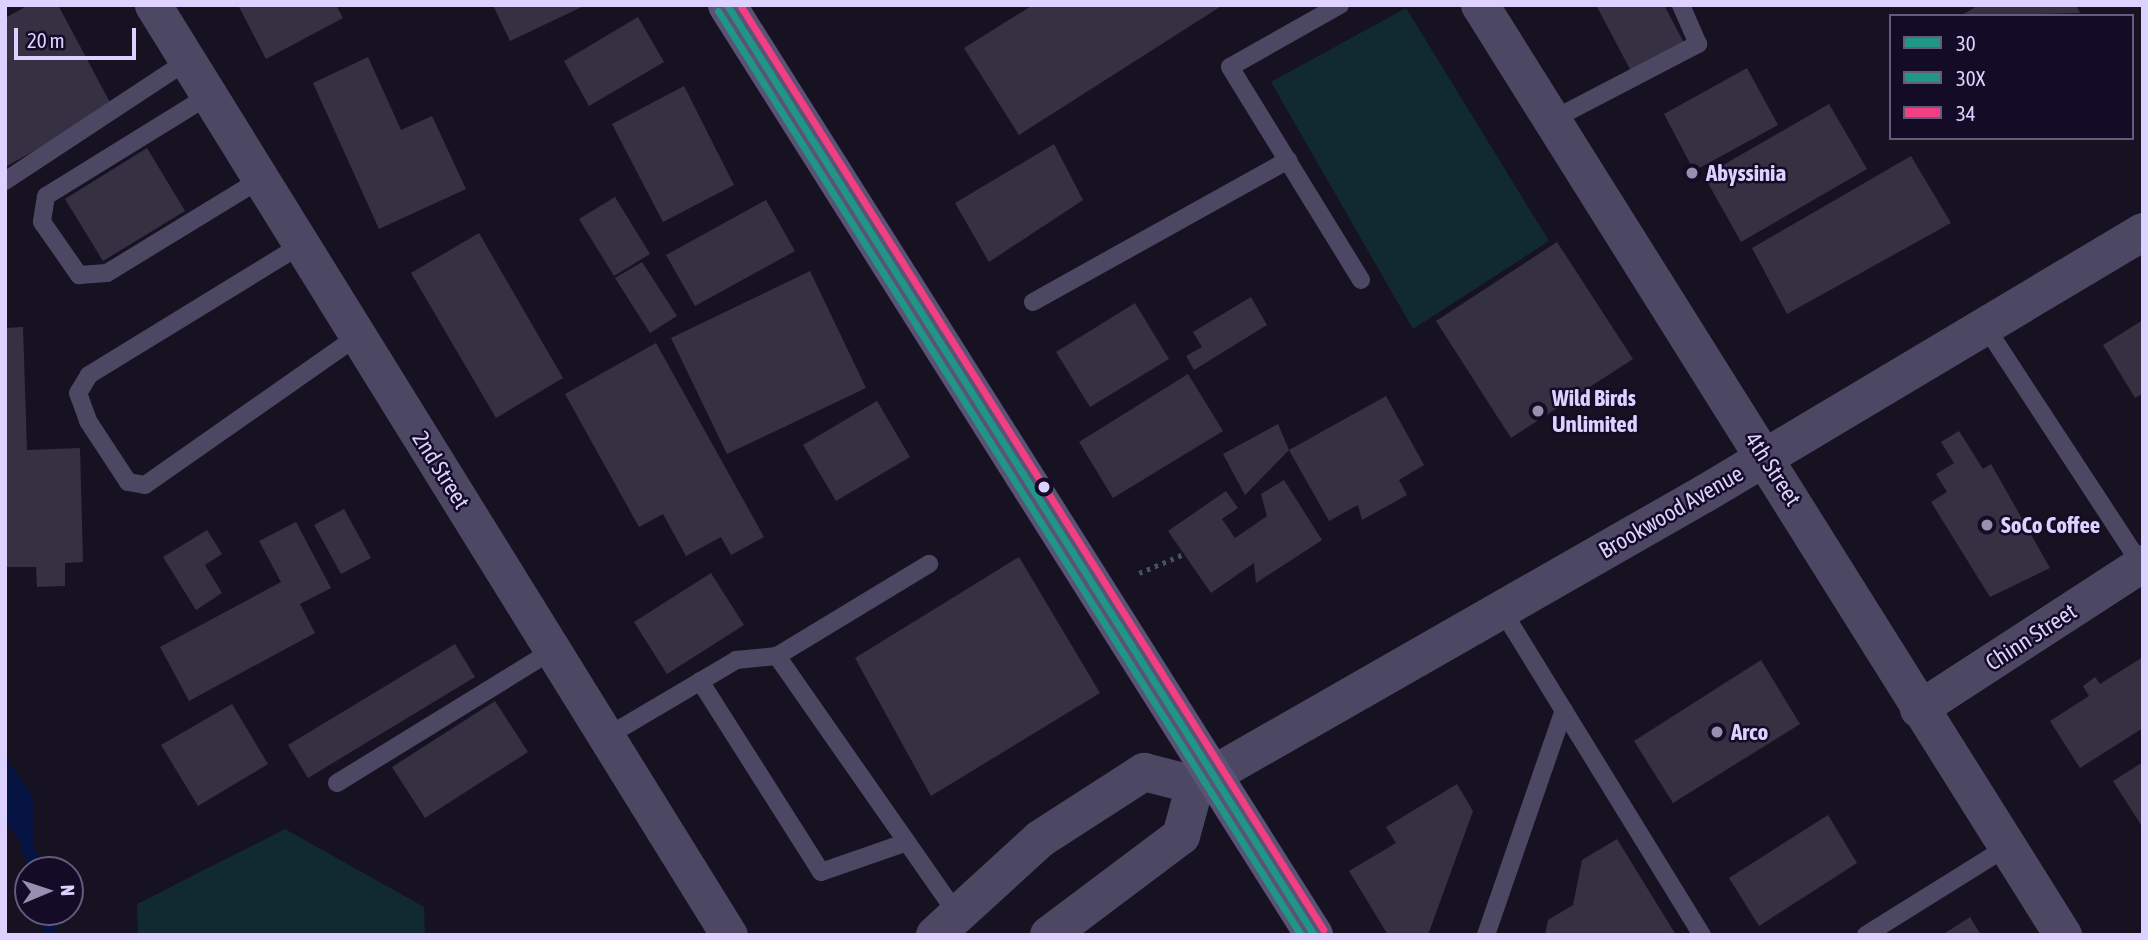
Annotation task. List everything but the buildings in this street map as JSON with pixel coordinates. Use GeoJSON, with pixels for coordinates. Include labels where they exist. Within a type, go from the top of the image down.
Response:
{"type":"FeatureCollection","features":[{"type":"Feature","properties":{"kind":"main road"},"geometry":{"type":"LineString","coordinates":[[727,5],[1206,779],[1314,935]]}},
{"type":"Feature","properties":{"kind":"street","name":"2nd Street"},"geometry":{"type":"LineString","coordinates":[[153,5],[730,935]]}},
{"type":"Feature","properties":{"kind":"street","name":"4th Street"},"geometry":{"type":"LineString","coordinates":[[1480,5],[1765,458],[1918,709],[2063,935]]}},
{"type":"Feature","properties":{"kind":"street","name":"Brookwood Avenue"},"geometry":{"type":"LineString","coordinates":[[1206,779],[1765,458],[2143,232]]}},
{"type":"Feature","properties":{"kind":"street","name":"Chinn Street"},"geometry":{"type":"LineString","coordinates":[[1918,709],[2142,564]]}},
{"type":"Feature","properties":{"kind":"street"},"geometry":{"type":"LineString","coordinates":[[945,924],[1040,839],[1144,772],[1206,779],[1181,836],[1049,935]]}},
{"type":"Feature","properties":{"kind":"lane"},"geometry":{"type":"LineString","coordinates":[[1340,5],[1230,66],[1361,280]]}},
{"type":"Feature","properties":{"kind":"lane"},"geometry":{"type":"LineString","coordinates":[[1552,120],[1698,44],[1681,5]]}},
{"type":"Feature","properties":{"kind":"lane"},"geometry":{"type":"LineString","coordinates":[[5,181],[187,61]]}},
{"type":"Feature","properties":{"kind":"lane"},"geometry":{"type":"LineString","coordinates":[[208,96],[46,196],[42,222],[79,275],[107,272],[261,179]]}},
{"type":"Feature","properties":{"kind":"lane"},"geometry":{"type":"LineString","coordinates":[[1033,302],[1288,160]]}},
{"type":"Feature","properties":{"kind":"lane"},"geometry":{"type":"LineString","coordinates":[[301,245],[89,375],[78,393],[88,421],[128,482],[145,485],[358,336]]}},
{"type":"Feature","properties":{"kind":"lane"},"geometry":{"type":"LineString","coordinates":[[1985,326],[2142,564]]}},
{"type":"Feature","properties":{"kind":"lane"},"geometry":{"type":"LineString","coordinates":[[607,737],[736,660],[777,656],[929,564]]}},
{"type":"Feature","properties":{"kind":"lane"},"geometry":{"type":"LineString","coordinates":[[1502,610],[1702,935]]}},
{"type":"Feature","properties":{"kind":"lane"},"geometry":{"type":"LineString","coordinates":[[337,783],[553,650]]}},
{"type":"Feature","properties":{"kind":"lane"},"geometry":{"type":"LineString","coordinates":[[777,656],[902,844],[945,924]]}},
{"type":"Feature","properties":{"kind":"lane"},"geometry":{"type":"LineString","coordinates":[[700,681],[821,872],[902,844]]}},
{"type":"Feature","properties":{"kind":"lane"},"geometry":{"type":"LineString","coordinates":[[1486,935],[1564,710]]}},
{"type":"Feature","properties":{"kind":"lane"},"geometry":{"type":"LineString","coordinates":[[1866,935],[2007,847]]}},
{"type":"Feature","properties":{"kind":"path"},"geometry":{"type":"LineString","coordinates":[[1139,573],[1184,554]]}},
{"type":"Feature","properties":{"kind":"green space"},"geometry":{"type":"Polygon","coordinates":[[[1406,8],[1549,241],[1413,329],[1271,82],[1406,8]]]}},
{"type":"Feature","properties":{"kind":"green space"},"geometry":{"type":"Polygon","coordinates":[[[285,829],[424,907],[425,935],[138,935],[137,904],[285,829]]]}},
{"type":"Feature","properties":{"kind":"shaded area"},"geometry":{"type":"Polygon","coordinates":[[[5,757],[33,797],[34,856],[30,856],[5,820],[5,757]]]}},
{"type":"Feature","properties":{"kind":"waterway"},"geometry":{"type":"LineString","coordinates":[[27,849],[31,856]]}},
{"type":"Feature","properties":{"kind":"waterway"},"geometry":{"type":"LineString","coordinates":[[49,926],[50,935]]}},
{"type":"Feature","properties":{"kind":"transit line","name":"30"},"geometry":{"type":"LineString","coordinates":[[727,5],[1314,935]]}},
{"type":"Feature","properties":{"kind":"transit line","name":"34"},"geometry":{"type":"LineString","coordinates":[[740,5],[1323,929]]}},
{"type":"Feature","properties":{"kind":"transit line","name":"30X"},"geometry":{"type":"LineString","coordinates":[[718,11],[1301,935]]}},
{"type":"Feature","properties":{"kind":"place","name":"Abyssinia"},"geometry":{"type":"Point","coordinates":[1692,173]}},
{"type":"Feature","properties":{"kind":"place","name":"Wild Birds Unlimited"},"geometry":{"type":"Point","coordinates":[1538,411]}},
{"type":"Feature","properties":{"kind":"place","name":"SoCo Coffee"},"geometry":{"type":"Point","coordinates":[1987,525]}},
{"type":"Feature","properties":{"kind":"place","name":"Arco"},"geometry":{"type":"Point","coordinates":[1717,732]}}]}
